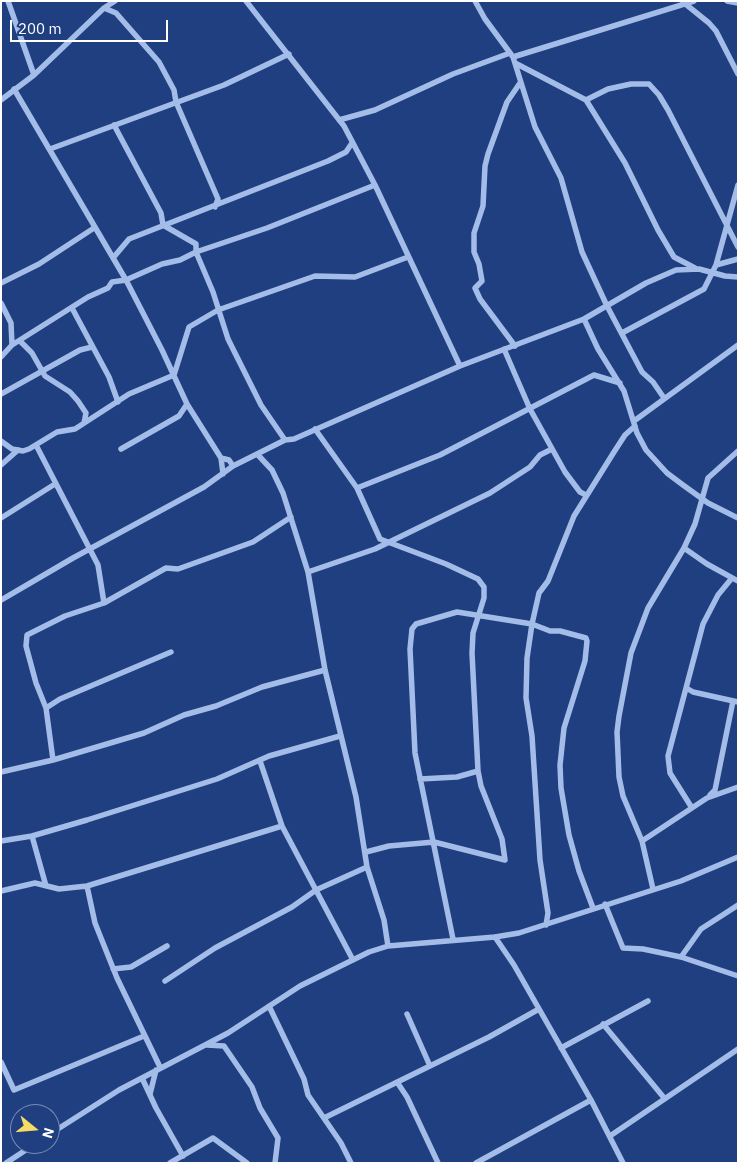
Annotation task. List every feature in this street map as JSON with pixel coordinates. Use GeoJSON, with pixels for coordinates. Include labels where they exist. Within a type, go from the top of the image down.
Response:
{"type":"FeatureCollection","features":[{"type":"Feature","properties":{"kind":"street"},"geometry":{"type":"LineString","coordinates":[[8,1],[34,75]]}},
{"type":"Feature","properties":{"kind":"street"},"geometry":{"type":"LineString","coordinates":[[1,100],[34,75],[104,8],[115,1]]}},
{"type":"Feature","properties":{"kind":"street"},"geometry":{"type":"LineString","coordinates":[[246,1],[339,120],[352,142],[375,185],[460,366]]}},
{"type":"Feature","properties":{"kind":"street"},"geometry":{"type":"LineString","coordinates":[[475,1],[485,19],[513,58],[534,127],[561,178],[582,252],[642,372],[653,382],[664,398]]}},
{"type":"Feature","properties":{"kind":"street"},"geometry":{"type":"LineString","coordinates":[[339,120],[375,110],[445,78],[513,58],[683,2],[694,1]]}},
{"type":"Feature","properties":{"kind":"street"},"geometry":{"type":"LineString","coordinates":[[727,1],[738,3]]}},
{"type":"Feature","properties":{"kind":"street"},"geometry":{"type":"LineString","coordinates":[[683,2],[709,23],[738,74]]}},
{"type":"Feature","properties":{"kind":"street"},"geometry":{"type":"LineString","coordinates":[[104,8],[116,12],[159,62],[174,90],[176,102],[218,199],[215,207]]}},
{"type":"Feature","properties":{"kind":"street"},"geometry":{"type":"LineString","coordinates":[[50,149],[224,85],[289,54]]}},
{"type":"Feature","properties":{"kind":"street"},"geometry":{"type":"LineString","coordinates":[[513,58],[586,100],[625,163],[658,230],[674,256],[684,263],[700,269],[738,277]]}},
{"type":"Feature","properties":{"kind":"street"},"geometry":{"type":"LineString","coordinates":[[515,346],[474,288],[482,281],[479,264],[474,252],[474,233],[483,206],[484,166],[507,102],[520,83]]}},
{"type":"Feature","properties":{"kind":"street"},"geometry":{"type":"LineString","coordinates":[[586,100],[616,88],[638,83],[649,84],[659,95],[672,118],[738,247]]}},
{"type":"Feature","properties":{"kind":"street"},"geometry":{"type":"LineString","coordinates":[[14,89],[126,280],[187,404],[221,458],[223,474]]}},
{"type":"Feature","properties":{"kind":"street"},"geometry":{"type":"LineString","coordinates":[[114,125],[161,213],[163,226]]}},
{"type":"Feature","properties":{"kind":"street"},"geometry":{"type":"LineString","coordinates":[[113,258],[129,239],[215,207],[294,173],[328,161],[346,152],[352,142]]}},
{"type":"Feature","properties":{"kind":"street"},"geometry":{"type":"LineString","coordinates":[[1,357],[12,345],[88,297],[108,288],[112,282],[126,280],[196,252],[267,228],[375,185]]}},
{"type":"Feature","properties":{"kind":"street"},"geometry":{"type":"LineString","coordinates":[[622,332],[704,289],[716,266],[738,185]]}},
{"type":"Feature","properties":{"kind":"street"},"geometry":{"type":"LineString","coordinates":[[163,226],[194,241],[196,252],[228,340],[261,405],[285,440]]}},
{"type":"Feature","properties":{"kind":"street"},"geometry":{"type":"LineString","coordinates":[[1,283],[39,264],[94,228]]}},
{"type":"Feature","properties":{"kind":"street"},"geometry":{"type":"LineString","coordinates":[[174,375],[190,327],[218,310],[314,276],[355,278],[408,257]]}},
{"type":"Feature","properties":{"kind":"street"},"geometry":{"type":"LineString","coordinates":[[716,266],[738,259]]}},
{"type":"Feature","properties":{"kind":"street"},"geometry":{"type":"LineString","coordinates":[[1,600],[204,487],[233,466],[285,440],[294,439],[460,366],[584,319],[646,283],[676,270],[700,269]]}},
{"type":"Feature","properties":{"kind":"street"},"geometry":{"type":"LineString","coordinates":[[1,302],[10,323],[12,345]]}},
{"type":"Feature","properties":{"kind":"street"},"geometry":{"type":"LineString","coordinates":[[72,308],[109,377],[118,402]]}},
{"type":"Feature","properties":{"kind":"street"},"geometry":{"type":"LineString","coordinates":[[584,319],[598,349],[628,398],[635,423],[646,450],[667,474],[702,498],[738,518]]}},
{"type":"Feature","properties":{"kind":"street"},"geometry":{"type":"LineString","coordinates":[[20,341],[32,353],[40,370],[70,392],[86,413],[84,422]]}},
{"type":"Feature","properties":{"kind":"street"},"geometry":{"type":"LineString","coordinates":[[546,925],[548,913],[540,860],[532,736],[526,698],[527,658],[539,593],[548,581],[562,543],[586,495],[625,435],[635,423],[664,398],[738,346]]}},
{"type":"Feature","properties":{"kind":"street"},"geometry":{"type":"LineString","coordinates":[[1,394],[40,370],[80,350],[92,347]]}},
{"type":"Feature","properties":{"kind":"street"},"geometry":{"type":"LineString","coordinates":[[504,349],[530,409],[552,449],[573,483],[580,492],[586,495]]}},
{"type":"Feature","properties":{"kind":"street"},"geometry":{"type":"LineString","coordinates":[[1,441],[24,451],[57,432],[75,428],[150,384],[174,375]]}},
{"type":"Feature","properties":{"kind":"street"},"geometry":{"type":"LineString","coordinates":[[357,488],[440,455],[594,375],[620,383]]}},
{"type":"Feature","properties":{"kind":"street"},"geometry":{"type":"LineString","coordinates":[[121,448],[179,416],[187,404]]}},
{"type":"Feature","properties":{"kind":"street"},"geometry":{"type":"LineString","coordinates":[[315,429],[357,488],[372,519],[377,535],[386,543],[421,554],[478,579],[484,587],[484,598],[472,633],[478,771],[481,786],[503,845],[505,860],[434,842],[388,846],[366,852]]}},
{"type":"Feature","properties":{"kind":"street"},"geometry":{"type":"LineString","coordinates":[[36,445],[98,565],[104,603]]}},
{"type":"Feature","properties":{"kind":"street"},"geometry":{"type":"LineString","coordinates":[[308,572],[386,543],[490,493],[530,467],[540,455],[552,449]]}},
{"type":"Feature","properties":{"kind":"street"},"geometry":{"type":"LineString","coordinates":[[1,465],[18,450]]}},
{"type":"Feature","properties":{"kind":"street"},"geometry":{"type":"LineString","coordinates":[[653,890],[642,841],[623,796],[619,778],[617,732],[631,653],[648,608],[684,548],[695,524],[708,478],[738,451]]}},
{"type":"Feature","properties":{"kind":"street"},"geometry":{"type":"LineString","coordinates":[[258,455],[272,470],[291,517],[308,572],[325,670],[356,797],[367,867],[384,920],[388,946]]}},
{"type":"Feature","properties":{"kind":"street"},"geometry":{"type":"LineString","coordinates":[[221,458],[229,460],[233,466]]}},
{"type":"Feature","properties":{"kind":"street"},"geometry":{"type":"LineString","coordinates":[[1,518],[55,484]]}},
{"type":"Feature","properties":{"kind":"street"},"geometry":{"type":"LineString","coordinates":[[53,760],[46,708],[36,683],[26,646],[27,635],[66,616],[104,603],[166,568],[178,569],[253,542],[291,517]]}},
{"type":"Feature","properties":{"kind":"street"},"geometry":{"type":"LineString","coordinates":[[684,548],[707,564],[735,579],[718,595],[704,624],[688,689],[668,756],[670,773],[692,808]]}},
{"type":"Feature","properties":{"kind":"street"},"geometry":{"type":"LineString","coordinates":[[453,939],[415,753],[410,649],[412,629],[416,624],[457,612],[532,624],[550,631],[560,631],[586,638],[585,661],[564,728],[560,764],[561,788],[572,848],[593,908]]}},
{"type":"Feature","properties":{"kind":"street"},"geometry":{"type":"LineString","coordinates":[[46,708],[60,698],[171,652]]}},
{"type":"Feature","properties":{"kind":"street"},"geometry":{"type":"LineString","coordinates":[[1,772],[53,760],[144,733],[184,715],[216,706],[262,687],[325,670]]}},
{"type":"Feature","properties":{"kind":"street"},"geometry":{"type":"LineString","coordinates":[[642,841],[707,798],[715,790],[736,702],[693,692],[688,689]]}},
{"type":"Feature","properties":{"kind":"street"},"geometry":{"type":"LineString","coordinates":[[1,841],[32,836],[217,779],[310,743],[340,736]]}},
{"type":"Feature","properties":{"kind":"street"},"geometry":{"type":"LineString","coordinates":[[260,761],[282,826],[353,960]]}},
{"type":"Feature","properties":{"kind":"street"},"geometry":{"type":"LineString","coordinates":[[420,779],[457,777],[478,771]]}},
{"type":"Feature","properties":{"kind":"street"},"geometry":{"type":"LineString","coordinates":[[707,798],[738,787]]}},
{"type":"Feature","properties":{"kind":"street"},"geometry":{"type":"LineString","coordinates":[[1,891],[35,884],[59,889],[87,886],[282,826]]}},
{"type":"Feature","properties":{"kind":"street"},"geometry":{"type":"LineString","coordinates":[[32,836],[46,886]]}},
{"type":"Feature","properties":{"kind":"street"},"geometry":{"type":"LineString","coordinates":[[60,1128],[142,1078],[206,1045],[300,986],[353,960],[388,946],[453,939],[495,937],[546,925],[605,904],[681,881],[738,857]]}},
{"type":"Feature","properties":{"kind":"street"},"geometry":{"type":"LineString","coordinates":[[165,980],[215,948],[292,907],[316,890],[367,867]]}},
{"type":"Feature","properties":{"kind":"street"},"geometry":{"type":"LineString","coordinates":[[87,886],[96,923],[158,1069],[150,1094]]}},
{"type":"Feature","properties":{"kind":"street"},"geometry":{"type":"LineString","coordinates":[[605,904],[623,948],[642,949],[681,957],[738,976]]}},
{"type":"Feature","properties":{"kind":"street"},"geometry":{"type":"LineString","coordinates":[[681,957],[701,929],[738,905]]}},
{"type":"Feature","properties":{"kind":"street"},"geometry":{"type":"LineString","coordinates":[[495,937],[591,1100],[623,1163]]}},
{"type":"Feature","properties":{"kind":"street"},"geometry":{"type":"LineString","coordinates":[[114,969],[131,966],[167,946]]}},
{"type":"Feature","properties":{"kind":"street"},"geometry":{"type":"LineString","coordinates":[[561,1048],[648,1001]]}},
{"type":"Feature","properties":{"kind":"street"},"geometry":{"type":"LineString","coordinates":[[268,1006],[304,1079],[304,1089],[351,1163]]}},
{"type":"Feature","properties":{"kind":"street"},"geometry":{"type":"LineString","coordinates":[[324,1118],[489,1037],[539,1009]]}},
{"type":"Feature","properties":{"kind":"street"},"geometry":{"type":"LineString","coordinates":[[407,1014],[430,1066]]}},
{"type":"Feature","properties":{"kind":"street"},"geometry":{"type":"LineString","coordinates":[[603,1024],[665,1099]]}},
{"type":"Feature","properties":{"kind":"street"},"geometry":{"type":"LineString","coordinates":[[1,1062],[14,1090],[144,1036]]}},
{"type":"Feature","properties":{"kind":"street"},"geometry":{"type":"LineString","coordinates":[[206,1045],[220,1044],[224,1046],[252,1087],[260,1108],[278,1138],[275,1163]]}},
{"type":"Feature","properties":{"kind":"street"},"geometry":{"type":"LineString","coordinates":[[610,1136],[738,1049]]}},
{"type":"Feature","properties":{"kind":"street"},"geometry":{"type":"LineString","coordinates":[[142,1078],[183,1156]]}},
{"type":"Feature","properties":{"kind":"street"},"geometry":{"type":"LineString","coordinates":[[397,1082],[407,1097],[438,1163]]}},
{"type":"Feature","properties":{"kind":"street"},"geometry":{"type":"LineString","coordinates":[[476,1163],[591,1100]]}},
{"type":"Feature","properties":{"kind":"street"},"geometry":{"type":"LineString","coordinates":[[170,1163],[213,1138],[247,1163]]}},
{"type":"Feature","properties":{"kind":"street"},"geometry":{"type":"LineString","coordinates":[[6,1163],[20,1154]]}}]}
